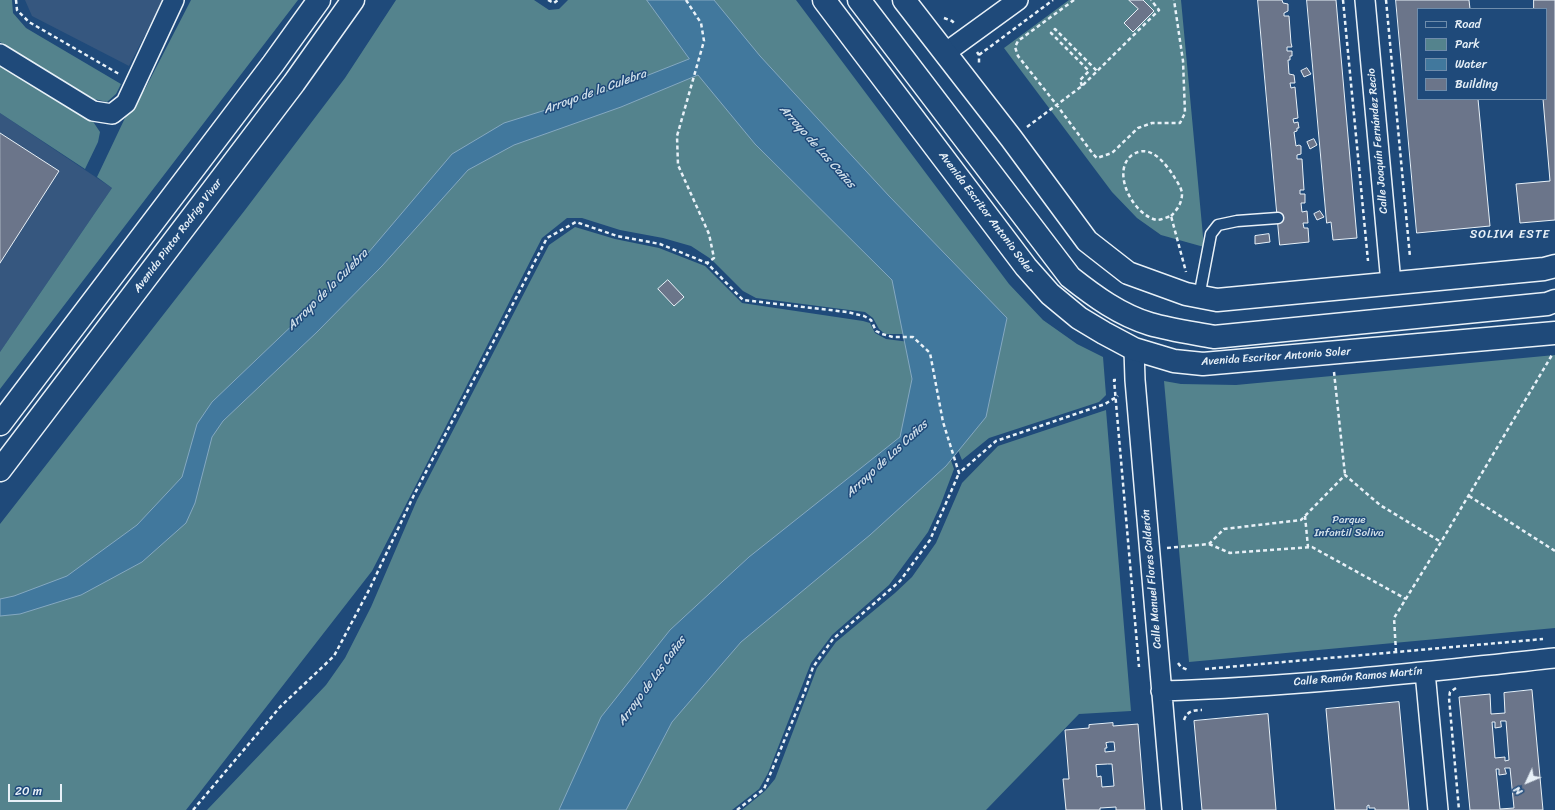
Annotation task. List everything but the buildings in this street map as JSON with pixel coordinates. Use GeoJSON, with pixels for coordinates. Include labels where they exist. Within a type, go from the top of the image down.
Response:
{"type":"FeatureCollection","features":[{"type":"Feature","properties":{"kind":"street"},"geometry":{"type":"LineString","coordinates":[[0,54],[93,111],[112,114],[126,102],[174,0]]}},
{"type":"Feature","properties":{"kind":"street"},"geometry":{"type":"LineString","coordinates":[[0,424],[273,64],[319,0]]}},
{"type":"Feature","properties":{"kind":"street","name":"Avenida Pintor Rodrigo Vivar"},"geometry":{"type":"LineString","coordinates":[[0,470],[294,83],[353,0]]}},
{"type":"Feature","properties":{"kind":"street","name":"Avenida Escritor Antonio Soler"},"geometry":{"type":"LineString","coordinates":[[824,0],[1026,268],[1050,294],[1079,318],[1134,349],[1174,361],[1203,364],[1332,353],[1554,342]]}},
{"type":"Feature","properties":{"kind":"street"},"geometry":{"type":"LineString","coordinates":[[859,0],[1070,277],[1094,296],[1124,313],[1149,323],[1180,331],[1214,337],[1548,304],[1555,301]]}},
{"type":"Feature","properties":{"kind":"street"},"geometry":{"type":"LineString","coordinates":[[904,0],[945,54],[1023,130],[1086,241],[1128,273],[1186,294],[1201,287],[1217,300],[1544,269],[1555,266]]}},
{"type":"Feature","properties":{"kind":"street"},"geometry":{"type":"LineString","coordinates":[[945,54],[1018,0]]}},
{"type":"Feature","properties":{"kind":"street","name":"Calle Joaquín Fernández Recio"},"geometry":{"type":"LineString","coordinates":[[1365,0],[1391,283]]}},
{"type":"Feature","properties":{"kind":"street","name":"Calle Manuel Flores Calderón"},"geometry":{"type":"LineString","coordinates":[[1134,349],[1136,391],[1159,549],[1161,691],[1172,810]]}},
{"type":"Feature","properties":{"kind":"street","name":"Calle Ramón Ramos Martín"},"geometry":{"type":"LineString","coordinates":[[1161,691],[1200,690],[1425,672],[1555,658]]}},
{"type":"Feature","properties":{"kind":"street"},"geometry":{"type":"LineString","coordinates":[[1425,672],[1438,810]]}},
{"type":"Feature","properties":{"kind":"lane"},"geometry":{"type":"LineString","coordinates":[[1201,287],[1212,234],[1218,225],[1278,218]]}},
{"type":"Feature","properties":{"kind":"path"},"geometry":{"type":"LineString","coordinates":[[16,0],[17,10],[29,22],[135,83]]}},
{"type":"Feature","properties":{"kind":"path"},"geometry":{"type":"LineString","coordinates":[[548,0],[554,3],[558,0]]}},
{"type":"Feature","properties":{"kind":"path"},"geometry":{"type":"LineString","coordinates":[[686,0],[701,22],[704,41],[677,136],[678,165],[709,234],[714,258],[707,263]]}},
{"type":"Feature","properties":{"kind":"path"},"geometry":{"type":"LineString","coordinates":[[979,54],[1053,0]]}},
{"type":"Feature","properties":{"kind":"path"},"geometry":{"type":"LineString","coordinates":[[1074,0],[1018,41],[1015,47],[1018,56],[1097,158],[1112,153],[1138,128],[1152,123],[1180,123],[1185,113],[1182,61],[1174,0]]}},
{"type":"Feature","properties":{"kind":"path"},"geometry":{"type":"LineString","coordinates":[[1023,130],[1082,86],[1159,10],[1151,0]]}},
{"type":"Feature","properties":{"kind":"path"},"geometry":{"type":"LineString","coordinates":[[1343,0],[1368,261],[1410,257],[1414,260]]}},
{"type":"Feature","properties":{"kind":"path"},"geometry":{"type":"LineString","coordinates":[[1386,0],[1410,257]]}},
{"type":"Feature","properties":{"kind":"path"},"geometry":{"type":"LineString","coordinates":[[944,18],[952,21],[979,54],[979,65]]}},
{"type":"Feature","properties":{"kind":"path"},"geometry":{"type":"LineString","coordinates":[[1082,86],[1080,80],[1089,71],[1051,33],[1055,29],[1097,72]]}},
{"type":"Feature","properties":{"kind":"path"},"geometry":{"type":"LineString","coordinates":[[1142,151],[1154,153],[1165,163],[1182,194],[1179,208],[1171,216],[1159,220],[1148,217],[1137,207],[1126,190],[1122,175],[1125,162],[1133,155],[1142,151]]}},
{"type":"Feature","properties":{"kind":"path"},"geometry":{"type":"LineString","coordinates":[[1171,216],[1187,277],[1201,287]]}},
{"type":"Feature","properties":{"kind":"path"},"geometry":{"type":"LineString","coordinates":[[193,810],[280,707],[334,656],[370,588],[414,495],[547,238],[576,222],[617,236],[660,244],[707,263],[743,300],[847,312],[864,316],[871,320],[876,331],[882,334],[893,337],[913,337],[930,353],[943,422],[960,473]]}},
{"type":"Feature","properties":{"kind":"path"},"geometry":{"type":"LineString","coordinates":[[1396,652],[1394,618],[1552,355],[1554,342]]}},
{"type":"Feature","properties":{"kind":"path"},"geometry":{"type":"LineString","coordinates":[[1332,353],[1345,475],[1380,505],[1441,542]]}},
{"type":"Feature","properties":{"kind":"path"},"geometry":{"type":"LineString","coordinates":[[737,810],[764,789],[805,691],[813,667],[833,639],[904,576],[930,540],[960,473],[996,441],[1105,404],[1115,397],[1136,391]]}},
{"type":"Feature","properties":{"kind":"path"},"geometry":{"type":"LineString","coordinates":[[1209,544],[1224,529],[1301,520],[1345,475]]}},
{"type":"Feature","properties":{"kind":"path"},"geometry":{"type":"LineString","coordinates":[[1468,496],[1555,551]]}},
{"type":"Feature","properties":{"kind":"path"},"geometry":{"type":"LineString","coordinates":[[1305,516],[1308,547]]}},
{"type":"Feature","properties":{"kind":"path"},"geometry":{"type":"LineString","coordinates":[[1159,549],[1168,541]]}},
{"type":"Feature","properties":{"kind":"path"},"geometry":{"type":"LineString","coordinates":[[1159,549],[1209,544],[1230,554],[1312,547],[1406,599]]}},
{"type":"Feature","properties":{"kind":"path"},"geometry":{"type":"LineString","coordinates":[[1199,670],[1547,638]]}},
{"type":"Feature","properties":{"kind":"path"},"geometry":{"type":"LineString","coordinates":[[1178,657],[1181,667],[1187,671],[1193,670]]}},
{"type":"Feature","properties":{"kind":"path"},"geometry":{"type":"LineString","coordinates":[[1458,687],[1450,692],[1449,698],[1459,810]]}},
{"type":"Feature","properties":{"kind":"path"},"geometry":{"type":"LineString","coordinates":[[1185,726],[1184,718],[1187,714],[1192,711],[1210,709]]}},
{"type":"Feature","properties":{"kind":"shaded area"},"geometry":{"type":"Polygon","coordinates":[[[25,0],[163,0],[129,66],[32,16],[25,0]]]}},
{"type":"Feature","properties":{"kind":"shaded area"},"geometry":{"type":"Polygon","coordinates":[[[0,113],[112,188],[0,352],[0,113]]]}},
{"type":"Feature","properties":{"kind":"green space"},"geometry":{"type":"Polygon","coordinates":[[[0,0],[12,0],[13,13],[26,28],[121,84],[116,94],[107,102],[94,99],[0,42],[0,0]]]}},
{"type":"Feature","properties":{"kind":"green space"},"geometry":{"type":"Polygon","coordinates":[[[191,0],[298,0],[0,389],[0,352],[112,188],[97,177],[134,99],[145,89],[191,0]]]}},
{"type":"Feature","properties":{"kind":"green space"},"geometry":{"type":"Polygon","coordinates":[[[396,0],[534,0],[549,10],[559,9],[568,0],[796,0],[1009,284],[1043,320],[1077,344],[1103,357],[1106,395],[1099,402],[989,438],[962,460],[910,334],[885,334],[879,329],[873,318],[865,312],[756,298],[743,291],[711,259],[691,246],[663,238],[620,230],[582,218],[567,218],[542,238],[372,571],[186,810],[0,810],[0,524],[245,210],[345,78],[396,0]]]}},
{"type":"Feature","properties":{"kind":"green space"},"geometry":{"type":"Polygon","coordinates":[[[1069,0],[1181,0],[1204,247],[1161,235],[1137,218],[1112,192],[1004,48],[1069,0]]]}},
{"type":"Feature","properties":{"kind":"green space"},"geometry":{"type":"Polygon","coordinates":[[[0,64],[90,117],[100,132],[98,142],[85,169],[0,113],[0,64]]]}},
{"type":"Feature","properties":{"kind":"green space"},"geometry":{"type":"Polygon","coordinates":[[[575,227],[615,239],[659,248],[705,266],[742,303],[863,321],[870,323],[875,333],[886,339],[917,343],[939,425],[954,469],[928,532],[889,585],[832,635],[811,663],[768,773],[759,789],[732,810],[207,810],[326,685],[345,658],[371,607],[417,500],[549,245],[575,227]]]}},
{"type":"Feature","properties":{"kind":"green space","name":"Parque Infantil Soliva"},"geometry":{"type":"Polygon","coordinates":[[[1555,355],[1555,628],[1189,662],[1164,381],[1181,384],[1236,385],[1555,355]]]}},
{"type":"Feature","properties":{"kind":"green space"},"geometry":{"type":"Polygon","coordinates":[[[1106,410],[1131,711],[1079,714],[986,810],[742,810],[765,791],[775,779],[817,668],[836,642],[912,577],[936,543],[962,483],[998,446],[1106,410]]]}},
{"type":"Feature","properties":{"kind":"water","name":"Arroyo de Las Cañas"},"geometry":{"type":"Polygon","coordinates":[[[647,0],[714,0],[760,56],[818,119],[889,196],[1007,318],[986,417],[946,466],[870,535],[741,642],[672,722],[626,810],[559,810],[601,717],[670,630],[749,557],[900,437],[912,379],[892,280],[755,144],[698,75],[621,107],[514,145],[468,170],[382,266],[317,332],[223,421],[212,437],[195,503],[186,523],[142,562],[81,595],[20,614],[0,616],[0,599],[14,596],[67,576],[137,525],[182,477],[197,424],[212,402],[368,253],[452,154],[504,123],[613,89],[689,59],[647,0]]]}},
{"type":"Feature","properties":{"kind":"district","name":"SOLIVA ESTE"},"geometry":{"type":"Point","coordinates":[1510,235]}},
{"type":"Feature","properties":{"kind":"water label","name":"Arroyo de la Culebra"},"geometry":{"type":"Point","coordinates":[595,92]}},
{"type":"Feature","properties":{"kind":"water label","name":"Arroyo de la Culebra"},"geometry":{"type":"Point","coordinates":[328,290]}}]}
